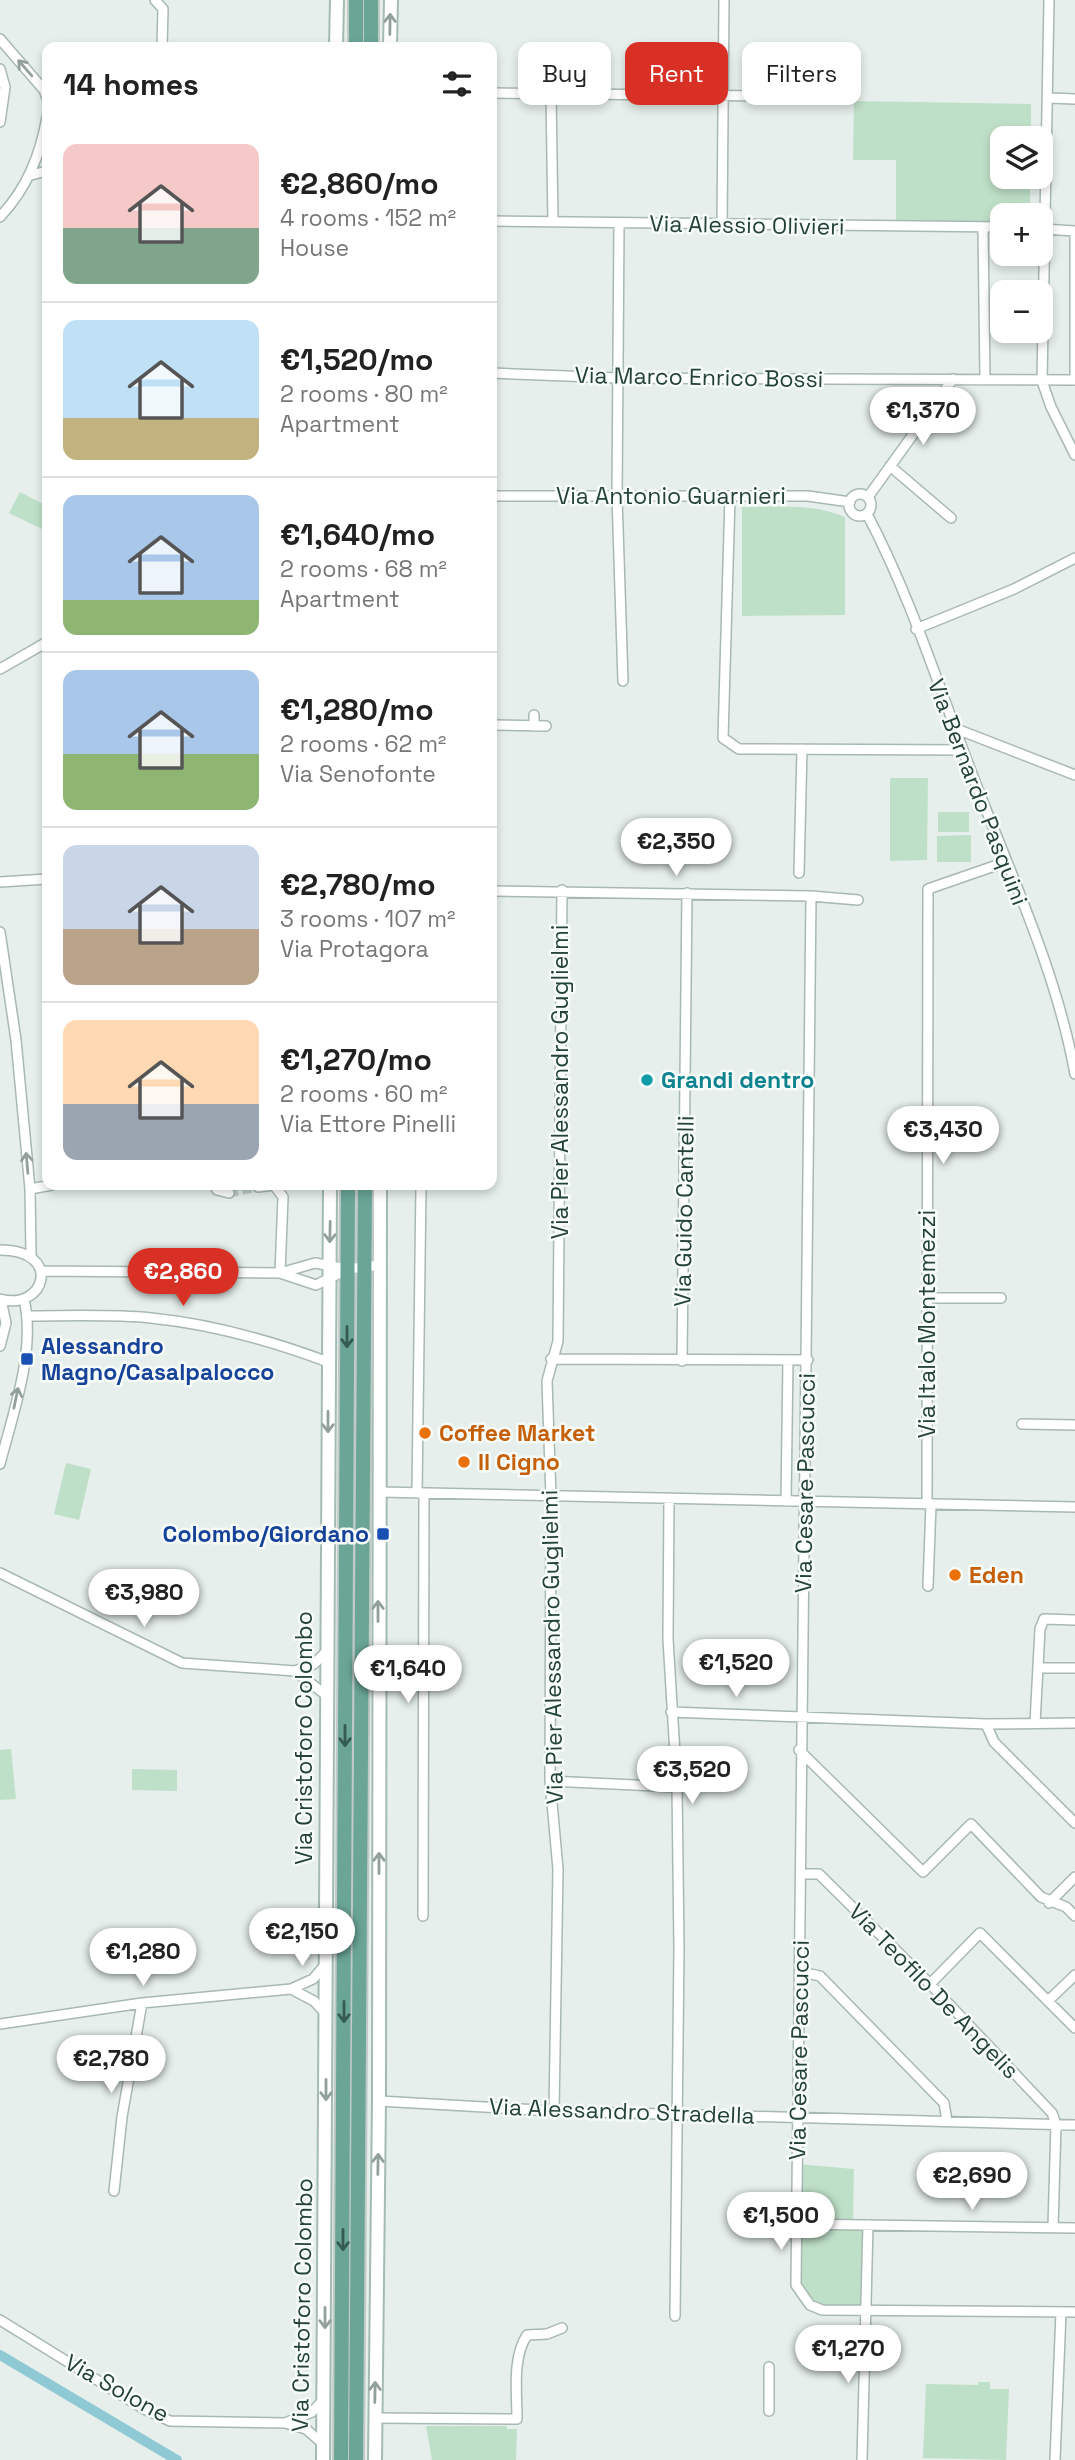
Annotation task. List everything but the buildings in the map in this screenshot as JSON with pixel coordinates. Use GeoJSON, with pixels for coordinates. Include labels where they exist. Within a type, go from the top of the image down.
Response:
{"type":"FeatureCollection","features":[{"type":"Feature","properties":{"kind":"main road"},"geometry":{"type":"LineString","coordinates":[[356,0],[356,42]]}},
{"type":"Feature","properties":{"kind":"main road"},"geometry":{"type":"LineString","coordinates":[[371,42],[372,0]]}},
{"type":"Feature","properties":{"kind":"main road","name":"Via Cristoforo Colombo"},"geometry":{"type":"LineString","coordinates":[[341,2460],[348,1190]]}},
{"type":"Feature","properties":{"kind":"main road"},"geometry":{"type":"LineString","coordinates":[[356,2460],[365,1190]]}},
{"type":"Feature","properties":{"kind":"street"},"geometry":{"type":"LineString","coordinates":[[155,0],[163,9],[162,42]]}},
{"type":"Feature","properties":{"kind":"street"},"geometry":{"type":"LineString","coordinates":[[337,0],[337,42]]}},
{"type":"Feature","properties":{"kind":"street"},"geometry":{"type":"LineString","coordinates":[[390,42],[391,0]]}},
{"type":"Feature","properties":{"kind":"street"},"geometry":{"type":"LineString","coordinates":[[724,0],[724,42]]}},
{"type":"Feature","properties":{"kind":"street"},"geometry":{"type":"LineString","coordinates":[[1045,203],[1049,0]]}},
{"type":"Feature","properties":{"kind":"street"},"geometry":{"type":"LineString","coordinates":[[0,39],[42,89]]}},
{"type":"Feature","properties":{"kind":"street"},"geometry":{"type":"LineString","coordinates":[[0,69],[5,87],[0,122]]}},
{"type":"Feature","properties":{"kind":"street"},"geometry":{"type":"LineString","coordinates":[[497,93],[518,93]]}},
{"type":"Feature","properties":{"kind":"street"},"geometry":{"type":"LineString","coordinates":[[1049,98],[1075,99]]}},
{"type":"Feature","properties":{"kind":"street"},"geometry":{"type":"LineString","coordinates":[[551,105],[553,222]]}},
{"type":"Feature","properties":{"kind":"street"},"geometry":{"type":"LineString","coordinates":[[722,226],[725,105]]}},
{"type":"Feature","properties":{"kind":"street"},"geometry":{"type":"LineString","coordinates":[[0,217],[24,189],[31,175],[42,135]]}},
{"type":"Feature","properties":{"kind":"street"},"geometry":{"type":"LineString","coordinates":[[31,175],[42,172]]}},
{"type":"Feature","properties":{"kind":"street","name":"Via Alessio Olivieri"},"geometry":{"type":"LineString","coordinates":[[497,221],[722,226],[990,227]]}},
{"type":"Feature","properties":{"kind":"street"},"geometry":{"type":"LineString","coordinates":[[619,223],[617,497],[623,681]]}},
{"type":"Feature","properties":{"kind":"street"},"geometry":{"type":"LineString","coordinates":[[983,226],[985,379]]}},
{"type":"Feature","properties":{"kind":"street"},"geometry":{"type":"LineString","coordinates":[[1053,230],[1075,231],[1075,380]]}},
{"type":"Feature","properties":{"kind":"street"},"geometry":{"type":"LineString","coordinates":[[1044,266],[1042,381],[1051,407],[1075,455]]}},
{"type":"Feature","properties":{"kind":"street","name":"Via Marco Enrico Bossi"},"geometry":{"type":"LineString","coordinates":[[497,373],[618,378],[1075,380]]}},
{"type":"Feature","properties":{"kind":"street"},"geometry":{"type":"LineString","coordinates":[[867,497],[953,379]]}},
{"type":"Feature","properties":{"kind":"street"},"geometry":{"type":"LineString","coordinates":[[890,466],[951,518]]}},
{"type":"Feature","properties":{"kind":"street"},"geometry":{"type":"LineString","coordinates":[[856,495],[867,497],[871,505],[867,514],[853,513],[850,502],[856,495]]}},
{"type":"Feature","properties":{"kind":"street","name":"Via Antonio Guarnieri"},"geometry":{"type":"LineString","coordinates":[[497,496],[808,496],[850,502]]}},
{"type":"Feature","properties":{"kind":"street"},"geometry":{"type":"LineString","coordinates":[[730,497],[723,738],[739,749],[962,750]]}},
{"type":"Feature","properties":{"kind":"street","name":"Via Bernardo Pasquini"},"geometry":{"type":"LineString","coordinates":[[867,514],[916,629],[1006,862],[1061,1016],[1075,1074]]}},
{"type":"Feature","properties":{"kind":"street"},"geometry":{"type":"LineString","coordinates":[[916,629],[1014,589],[1075,558]]}},
{"type":"Feature","properties":{"kind":"street"},"geometry":{"type":"LineString","coordinates":[[0,669],[42,645]]}},
{"type":"Feature","properties":{"kind":"street"},"geometry":{"type":"LineString","coordinates":[[534,715],[534,726]]}},
{"type":"Feature","properties":{"kind":"street"},"geometry":{"type":"LineString","coordinates":[[497,726],[546,726]]}},
{"type":"Feature","properties":{"kind":"street"},"geometry":{"type":"LineString","coordinates":[[954,728],[1075,775]]}},
{"type":"Feature","properties":{"kind":"street"},"geometry":{"type":"LineString","coordinates":[[799,873],[802,749]]}},
{"type":"Feature","properties":{"kind":"street","name":"Via Italo Montemezzi"},"geometry":{"type":"LineString","coordinates":[[929,1586],[928,888],[1006,862]]}},
{"type":"Feature","properties":{"kind":"street"},"geometry":{"type":"LineString","coordinates":[[0,882],[42,879]]}},
{"type":"Feature","properties":{"kind":"street","name":"Via Pier Alessandro Guglielmi"},"geometry":{"type":"LineString","coordinates":[[554,2111],[558,1869],[550,1781],[551,1497],[547,1381],[558,1341],[562,890]]}},
{"type":"Feature","properties":{"kind":"street"},"geometry":{"type":"LineString","coordinates":[[497,891],[811,896],[858,900]]}},
{"type":"Feature","properties":{"kind":"street","name":"Via Guido Cantelli"},"geometry":{"type":"LineString","coordinates":[[682,1361],[687,893]]}},
{"type":"Feature","properties":{"kind":"street","name":"Via Cesare Pascucci"},"geometry":{"type":"LineString","coordinates":[[811,896],[808,1360],[799,1750],[801,1972],[796,2285],[810,2305],[822,2310],[1075,2312]]}},
{"type":"Feature","properties":{"kind":"street"},"geometry":{"type":"LineString","coordinates":[[0,932],[16,1040],[30,1189],[31,1255],[42,1271],[40,1286],[24,1299],[0,1300],[6,1323],[0,1346]]}},
{"type":"Feature","properties":{"kind":"street"},"geometry":{"type":"LineString","coordinates":[[30,1189],[42,1187]]}},
{"type":"Feature","properties":{"kind":"street"},"geometry":{"type":"LineString","coordinates":[[217,1190],[229,1193]]}},
{"type":"Feature","properties":{"kind":"street"},"geometry":{"type":"LineString","coordinates":[[278,1190],[283,1197],[281,1273]]}},
{"type":"Feature","properties":{"kind":"street","name":"Via Cristoforo Colombo"},"geometry":{"type":"LineString","coordinates":[[323,2460],[330,1190]]}},
{"type":"Feature","properties":{"kind":"street"},"geometry":{"type":"LineString","coordinates":[[375,2460],[379,2101],[380,1190]]}},
{"type":"Feature","properties":{"kind":"street"},"geometry":{"type":"LineString","coordinates":[[421,1190],[423,1916]]}},
{"type":"Feature","properties":{"kind":"street"},"geometry":{"type":"LineString","coordinates":[[0,1250],[15,1250],[31,1255]]}},
{"type":"Feature","properties":{"kind":"street"},"geometry":{"type":"LineString","coordinates":[[42,1271],[281,1273],[315,1263],[348,1269]]}},
{"type":"Feature","properties":{"kind":"street"},"geometry":{"type":"LineString","coordinates":[[281,1273],[316,1285],[348,1269],[380,1265]]}},
{"type":"Feature","properties":{"kind":"street"},"geometry":{"type":"LineString","coordinates":[[927,1298],[1001,1298]]}},
{"type":"Feature","properties":{"kind":"street"},"geometry":{"type":"LineString","coordinates":[[0,1464],[17,1397],[27,1316],[24,1299]]}},
{"type":"Feature","properties":{"kind":"street"},"geometry":{"type":"LineString","coordinates":[[27,1316],[150,1318],[240,1335],[328,1362]]}},
{"type":"Feature","properties":{"kind":"street"},"geometry":{"type":"LineString","coordinates":[[551,1359],[808,1360]]}},
{"type":"Feature","properties":{"kind":"street","name":"Via Cesare Pascucci"},"geometry":{"type":"LineString","coordinates":[[786,1501],[788,1360]]}},
{"type":"Feature","properties":{"kind":"street"},"geometry":{"type":"LineString","coordinates":[[1022,1424],[1075,1425]]}},
{"type":"Feature","properties":{"kind":"street"},"geometry":{"type":"LineString","coordinates":[[380,1492],[1075,1507]]}},
{"type":"Feature","properties":{"kind":"street"},"geometry":{"type":"LineString","coordinates":[[669,1498],[671,1712],[677,1787],[675,2316]]}},
{"type":"Feature","properties":{"kind":"street"},"geometry":{"type":"LineString","coordinates":[[361,1541],[378,1518]]}},
{"type":"Feature","properties":{"kind":"street"},"geometry":{"type":"LineString","coordinates":[[0,1573],[182,1662],[295,1671],[314,1664],[326,1652]]}},
{"type":"Feature","properties":{"kind":"street"},"geometry":{"type":"LineString","coordinates":[[1035,1723],[1040,1629],[1044,1619],[1075,1620]]}},
{"type":"Feature","properties":{"kind":"street"},"geometry":{"type":"LineString","coordinates":[[1038,1668],[1075,1668]]}},
{"type":"Feature","properties":{"kind":"street"},"geometry":{"type":"LineString","coordinates":[[295,1671],[326,1695]]}},
{"type":"Feature","properties":{"kind":"street"},"geometry":{"type":"LineString","coordinates":[[671,1712],[986,1724],[1075,1723]]}},
{"type":"Feature","properties":{"kind":"street"},"geometry":{"type":"LineString","coordinates":[[986,1724],[994,1742],[1075,1823]]}},
{"type":"Feature","properties":{"kind":"street"},"geometry":{"type":"LineString","coordinates":[[799,1750],[923,1872],[971,1824],[1049,1903],[1066,1907],[1075,1916]]}},
{"type":"Feature","properties":{"kind":"street"},"geometry":{"type":"LineString","coordinates":[[550,1781],[677,1787]]}},
{"type":"Feature","properties":{"kind":"street","name":"Via Teofilo De Angelis"},"geometry":{"type":"LineString","coordinates":[[801,1874],[819,1874],[930,1984],[1052,2113],[1056,2124]]}},
{"type":"Feature","properties":{"kind":"street"},"geometry":{"type":"LineString","coordinates":[[1049,1903],[1075,1877]]}},
{"type":"Feature","properties":{"kind":"street"},"geometry":{"type":"LineString","coordinates":[[930,1984],[981,1933],[1075,2028]]}},
{"type":"Feature","properties":{"kind":"street"},"geometry":{"type":"LineString","coordinates":[[0,2024],[142,2003],[291,1989],[313,1979],[326,1964]]}},
{"type":"Feature","properties":{"kind":"street"},"geometry":{"type":"LineString","coordinates":[[801,1972],[820,1976],[935,2093],[944,2103],[947,2121]]}},
{"type":"Feature","properties":{"kind":"street"},"geometry":{"type":"LineString","coordinates":[[1048,2001],[1075,1975]]}},
{"type":"Feature","properties":{"kind":"street"},"geometry":{"type":"LineString","coordinates":[[291,1989],[314,2001],[326,2014]]}},
{"type":"Feature","properties":{"kind":"street"},"geometry":{"type":"LineString","coordinates":[[114,2191],[122,2117],[142,2003]]}},
{"type":"Feature","properties":{"kind":"street","name":"Via Alessandro Stradella"},"geometry":{"type":"LineString","coordinates":[[379,2101],[554,2111],[1075,2124]]}},
{"type":"Feature","properties":{"kind":"street"},"geometry":{"type":"LineString","coordinates":[[1053,2227],[1056,2124]]}},
{"type":"Feature","properties":{"kind":"street"},"geometry":{"type":"LineString","coordinates":[[796,2224],[1075,2228]]}},
{"type":"Feature","properties":{"kind":"street"},"geometry":{"type":"LineString","coordinates":[[862,2460],[868,2225]]}},
{"type":"Feature","properties":{"kind":"street"},"geometry":{"type":"LineString","coordinates":[[1055,2460],[1061,2312]]}},
{"type":"Feature","properties":{"kind":"street","name":"Via Solone"},"geometry":{"type":"LineString","coordinates":[[0,2320],[170,2421],[285,2423]]}},
{"type":"Feature","properties":{"kind":"street"},"geometry":{"type":"LineString","coordinates":[[375,2418],[517,2419],[517,2362],[521,2344],[527,2335],[562,2328]]}},
{"type":"Feature","properties":{"kind":"street"},"geometry":{"type":"LineString","coordinates":[[769,2367],[769,2410]]}},
{"type":"Feature","properties":{"kind":"street"},"geometry":{"type":"LineString","coordinates":[[285,2423],[312,2412],[325,2399]]}},
{"type":"Feature","properties":{"kind":"street"},"geometry":{"type":"LineString","coordinates":[[285,2423],[306,2430],[323,2444]]}},
{"type":"Feature","properties":{"kind":"green space"},"geometry":{"type":"Polygon","coordinates":[[[861,101],[1031,104],[1031,126],[990,126],[990,189],[1030,189],[1030,203],[990,203],[990,222],[896,220],[896,160],[853,160],[854,105],[861,105],[861,101]]]}},
{"type":"Feature","properties":{"kind":"green space"},"geometry":{"type":"Polygon","coordinates":[[[20,492],[42,503],[42,529],[9,513],[20,492]]]}},
{"type":"Feature","properties":{"kind":"green space"},"geometry":{"type":"Polygon","coordinates":[[[742,507],[808,508],[845,517],[845,615],[742,616],[742,507]]]}},
{"type":"Feature","properties":{"kind":"green space"},"geometry":{"type":"Polygon","coordinates":[[[890,778],[928,778],[927,860],[890,861],[890,778]]]}},
{"type":"Feature","properties":{"kind":"green space"},"geometry":{"type":"Polygon","coordinates":[[[938,812],[969,812],[969,832],[938,832],[938,812]]]}},
{"type":"Feature","properties":{"kind":"green space"},"geometry":{"type":"Polygon","coordinates":[[[971,835],[971,862],[937,862],[937,836],[971,835]]]}},
{"type":"Feature","properties":{"kind":"green space"},"geometry":{"type":"Polygon","coordinates":[[[66,1463],[91,1469],[79,1520],[54,1514],[66,1463]]]}},
{"type":"Feature","properties":{"kind":"green space"},"geometry":{"type":"Polygon","coordinates":[[[11,1749],[16,1799],[0,1800],[0,1750],[11,1749]]]}},
{"type":"Feature","properties":{"kind":"green space"},"geometry":{"type":"Polygon","coordinates":[[[132,1769],[177,1770],[177,1791],[132,1790],[132,1769]]]}},
{"type":"Feature","properties":{"kind":"green space"},"geometry":{"type":"Polygon","coordinates":[[[797,2164],[854,2169],[853,2224],[868,2225],[864,2310],[810,2305],[796,2285],[797,2164]]]}},
{"type":"Feature","properties":{"kind":"green space"},"geometry":{"type":"Polygon","coordinates":[[[978,2382],[990,2382],[990,2389],[1009,2389],[1006,2460],[923,2458],[926,2384],[978,2385],[978,2382]]]}},
{"type":"Feature","properties":{"kind":"green space"},"geometry":{"type":"Polygon","coordinates":[[[426,2426],[507,2426],[507,2429],[517,2429],[516,2460],[432,2460],[426,2426]]]}},
{"type":"Feature","properties":{"kind":"waterway"},"geometry":{"type":"LineString","coordinates":[[0,2355],[177,2460]]}},
{"type":"Feature","properties":{"kind":"tunnel"},"geometry":{"type":"LineString","coordinates":[[229,1193],[244,1190]]}},
{"type":"Feature","properties":{"kind":"place","name":"Grandi dentro"},"geometry":{"type":"Point","coordinates":[647,1080]}},
{"type":"Feature","properties":{"kind":"place","name":"Alessandro Magno/Casalpalocco"},"geometry":{"type":"Point","coordinates":[27,1359]}},
{"type":"Feature","properties":{"kind":"place","name":"Coffee Market"},"geometry":{"type":"Point","coordinates":[425,1433]}},
{"type":"Feature","properties":{"kind":"place","name":"Il Cigno"},"geometry":{"type":"Point","coordinates":[464,1462]}},
{"type":"Feature","properties":{"kind":"place","name":"Colombo/Giordano"},"geometry":{"type":"Point","coordinates":[383,1534]}},
{"type":"Feature","properties":{"kind":"place","name":"Eden"},"geometry":{"type":"Point","coordinates":[955,1575]}}]}
